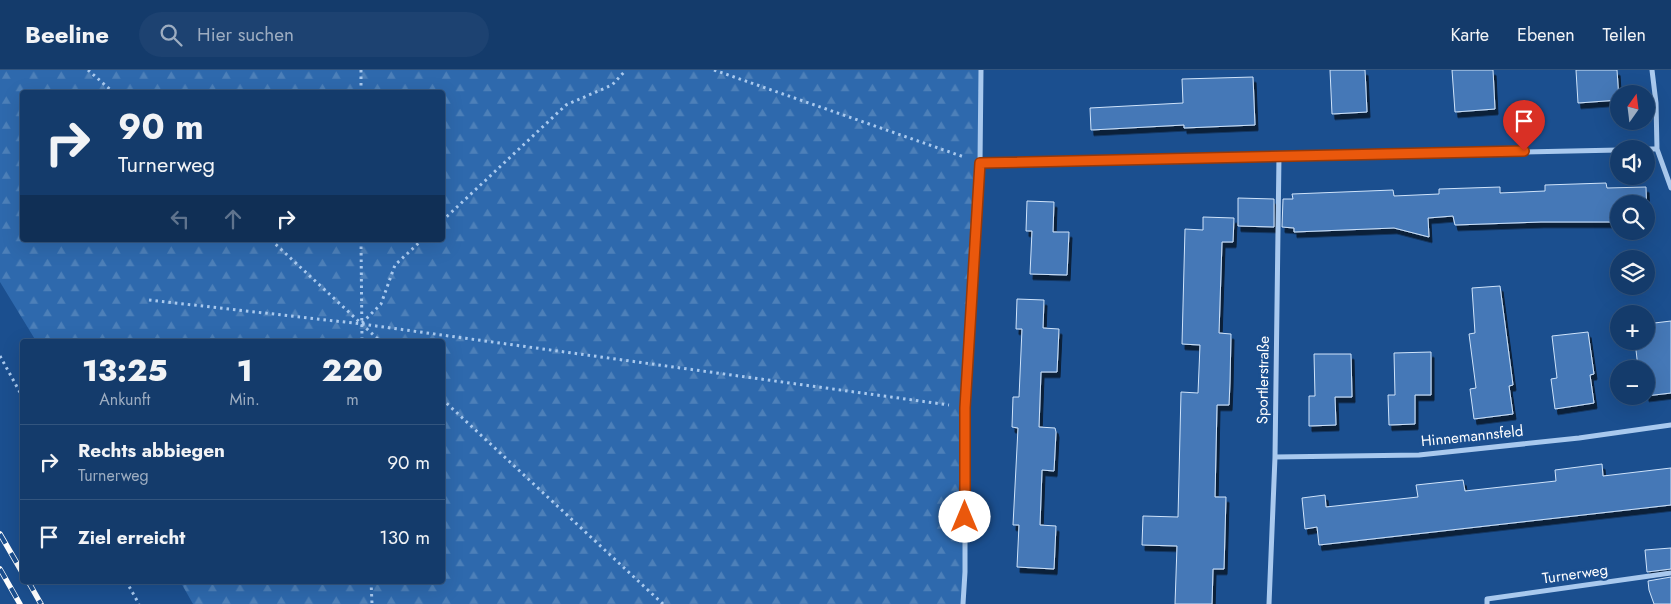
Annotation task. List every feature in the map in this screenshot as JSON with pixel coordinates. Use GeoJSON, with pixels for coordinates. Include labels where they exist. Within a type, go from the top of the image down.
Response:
{"type":"FeatureCollection","features":[{"type":"Feature","properties":{"kind":"street"},"geometry":{"type":"LineString","coordinates":[[963,604],[965,572],[965,408],[980,163],[981,70]]}},
{"type":"Feature","properties":{"kind":"street"},"geometry":{"type":"LineString","coordinates":[[1652,70],[1656,103],[1657,149],[1671,188]]}},
{"type":"Feature","properties":{"kind":"street"},"geometry":{"type":"LineString","coordinates":[[980,163],[1610,150]]}},
{"type":"Feature","properties":{"kind":"street","name":"Sportlerstraße"},"geometry":{"type":"LineString","coordinates":[[1269,604],[1275,457],[1279,156]]}},
{"type":"Feature","properties":{"kind":"street","name":"Hinnemannsfeld"},"geometry":{"type":"LineString","coordinates":[[1275,457],[1419,455],[1579,438],[1671,424]]}},
{"type":"Feature","properties":{"kind":"street","name":"Turnerweg"},"geometry":{"type":"LineString","coordinates":[[1487,604],[1487,599],[1671,573]]}},
{"type":"Feature","properties":{"kind":"path"},"geometry":{"type":"LineString","coordinates":[[88,70],[111,90]]}},
{"type":"Feature","properties":{"kind":"path"},"geometry":{"type":"LineString","coordinates":[[361,70],[361,90]]}},
{"type":"Feature","properties":{"kind":"path"},"geometry":{"type":"LineString","coordinates":[[445,217],[566,105],[612,84],[626,70]]}},
{"type":"Feature","properties":{"kind":"path"},"geometry":{"type":"LineString","coordinates":[[714,70],[980,163]]}},
{"type":"Feature","properties":{"kind":"path"},"geometry":{"type":"LineString","coordinates":[[273,242],[378,339]]}},
{"type":"Feature","properties":{"kind":"path"},"geometry":{"type":"LineString","coordinates":[[361,242],[362,339]]}},
{"type":"Feature","properties":{"kind":"path"},"geometry":{"type":"LineString","coordinates":[[362,324],[381,304],[395,265],[420,242]]}},
{"type":"Feature","properties":{"kind":"path"},"geometry":{"type":"LineString","coordinates":[[149,300],[362,324],[965,408]]}},
{"type":"Feature","properties":{"kind":"path"},"geometry":{"type":"LineString","coordinates":[[0,356],[20,392]]}},
{"type":"Feature","properties":{"kind":"path"},"geometry":{"type":"LineString","coordinates":[[445,402],[663,604]]}},
{"type":"Feature","properties":{"kind":"path"},"geometry":{"type":"LineString","coordinates":[[128,584],[139,604]]}},
{"type":"Feature","properties":{"kind":"path"},"geometry":{"type":"LineString","coordinates":[[371,584],[372,604]]}},
{"type":"Feature","properties":{"kind":"green space"},"geometry":{"type":"Polygon","coordinates":[[[0,70],[981,70],[980,163],[965,408],[963,604],[193,604],[182,584],[445,584],[445,339],[35,339],[0,282],[0,70]]]}},
{"type":"Feature","properties":{"kind":"building"},"geometry":{"type":"Polygon","coordinates":[[[1330,70],[1365,70],[1367,112],[1332,114],[1330,70]]]}},
{"type":"Feature","properties":{"kind":"building"},"geometry":{"type":"Polygon","coordinates":[[[1452,70],[1493,70],[1495,109],[1455,112],[1452,70]]]}},
{"type":"Feature","properties":{"kind":"building"},"geometry":{"type":"Polygon","coordinates":[[[1576,70],[1617,70],[1618,85],[1610,85],[1610,101],[1578,103],[1576,70]]]}},
{"type":"Feature","properties":{"kind":"building"},"geometry":{"type":"Polygon","coordinates":[[[1253,77],[1255,125],[1184,128],[1184,125],[1091,130],[1090,108],[1183,103],[1182,79],[1253,77]]]}},
{"type":"Feature","properties":{"kind":"building"},"geometry":{"type":"Polygon","coordinates":[[[1606,183],[1607,188],[1646,187],[1646,195],[1610,195],[1610,222],[1455,225],[1453,216],[1428,218],[1429,237],[1394,228],[1294,232],[1294,228],[1282,227],[1283,199],[1293,199],[1292,194],[1393,190],[1394,196],[1439,194],[1439,189],[1500,187],[1500,193],[1545,191],[1545,185],[1606,183]]]}},
{"type":"Feature","properties":{"kind":"building"},"geometry":{"type":"Polygon","coordinates":[[[1238,198],[1274,199],[1274,227],[1238,226],[1238,198]]]}},
{"type":"Feature","properties":{"kind":"building"},"geometry":{"type":"Polygon","coordinates":[[[1027,201],[1054,202],[1053,232],[1069,232],[1067,275],[1030,274],[1032,231],[1026,231],[1027,201]]]}},
{"type":"Feature","properties":{"kind":"building"},"geometry":{"type":"Polygon","coordinates":[[[1203,217],[1234,218],[1233,242],[1222,242],[1219,333],[1231,334],[1229,405],[1217,405],[1215,497],[1226,497],[1224,569],[1213,569],[1212,604],[1175,604],[1177,546],[1142,545],[1143,516],[1178,517],[1181,392],[1198,393],[1200,345],[1182,344],[1185,229],[1203,230],[1203,217]]]}},
{"type":"Feature","properties":{"kind":"building"},"geometry":{"type":"Polygon","coordinates":[[[1500,286],[1513,385],[1509,386],[1513,414],[1474,419],[1470,389],[1476,388],[1469,334],[1475,333],[1472,288],[1500,286]]]}},
{"type":"Feature","properties":{"kind":"building"},"geometry":{"type":"Polygon","coordinates":[[[1017,299],[1044,300],[1043,328],[1059,329],[1057,372],[1041,372],[1039,427],[1055,428],[1056,432],[1054,471],[1042,470],[1040,525],[1056,526],[1054,569],[1017,567],[1019,525],[1013,525],[1018,428],[1012,427],[1013,397],[1019,397],[1022,329],[1016,329],[1017,299]]]}},
{"type":"Feature","properties":{"kind":"building"},"geometry":{"type":"Polygon","coordinates":[[[1671,321],[1671,393],[1655,395],[1655,360],[1637,360],[1636,350],[1655,350],[1655,323],[1671,321]]]}},
{"type":"Feature","properties":{"kind":"building"},"geometry":{"type":"Polygon","coordinates":[[[1588,332],[1594,374],[1590,375],[1594,403],[1555,409],[1551,379],[1557,378],[1552,336],[1588,332]]]}},
{"type":"Feature","properties":{"kind":"building"},"geometry":{"type":"Polygon","coordinates":[[[1431,352],[1431,395],[1415,395],[1415,424],[1389,425],[1388,395],[1395,395],[1394,353],[1431,352]]]}},
{"type":"Feature","properties":{"kind":"building"},"geometry":{"type":"Polygon","coordinates":[[[1314,354],[1351,354],[1352,397],[1335,397],[1336,425],[1309,426],[1309,396],[1315,396],[1314,354]]]}},
{"type":"Feature","properties":{"kind":"building"},"geometry":{"type":"Polygon","coordinates":[[[1602,464],[1603,476],[1671,468],[1671,505],[1319,545],[1317,527],[1305,529],[1302,498],[1325,495],[1326,507],[1418,497],[1416,485],[1463,480],[1465,491],[1556,481],[1555,470],[1602,464]]]}},
{"type":"Feature","properties":{"kind":"building"},"geometry":{"type":"Polygon","coordinates":[[[1671,548],[1671,569],[1647,572],[1645,550],[1671,548]]]}},
{"type":"Feature","properties":{"kind":"building"},"geometry":{"type":"Polygon","coordinates":[[[1671,577],[1671,604],[1654,604],[1648,581],[1671,577]]]}},
{"type":"Feature","properties":{"kind":"railway"},"geometry":{"type":"LineString","coordinates":[[0,534],[20,569]]}},
{"type":"Feature","properties":{"kind":"railway"},"geometry":{"type":"LineString","coordinates":[[0,569],[20,604]]}},
{"type":"Feature","properties":{"kind":"railway"},"geometry":{"type":"LineString","coordinates":[[30,584],[41,604]]}},
{"type":"Feature","properties":{"kind":"route"},"geometry":{"type":"LineString","coordinates":[[965,517],[965,408],[980,163],[1524,151]]}}]}
